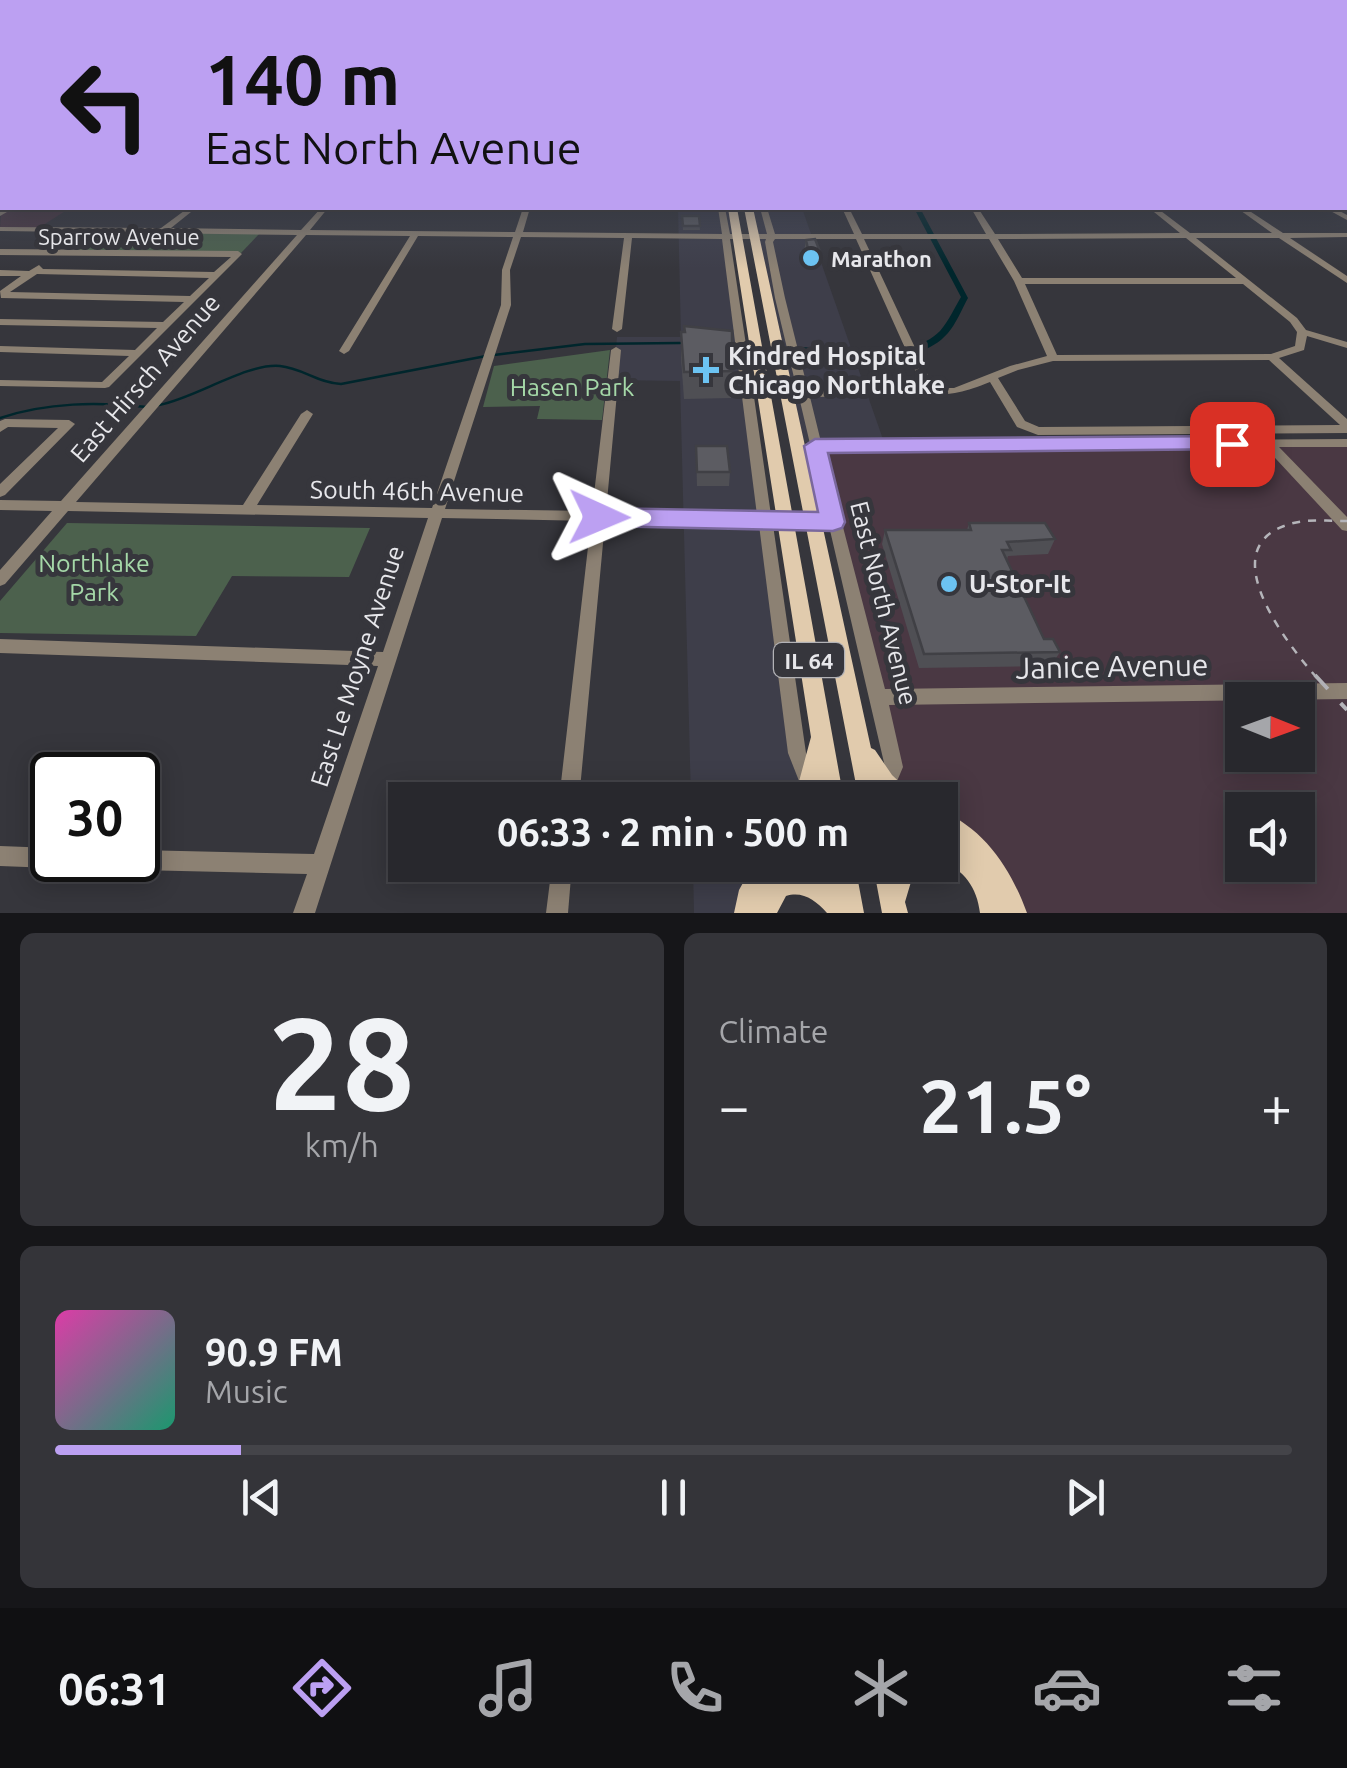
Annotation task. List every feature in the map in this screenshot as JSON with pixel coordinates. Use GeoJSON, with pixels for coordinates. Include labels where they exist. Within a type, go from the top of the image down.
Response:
{"type":"FeatureCollection","features":[{"type":"Feature","properties":{"kind":"main road","name":"IL 64"},"geometry":{"type":"LineString","coordinates":[[732,210],[732,237],[759,359],[756,394],[775,520],[829,782]]}},
{"type":"Feature","properties":{"kind":"main road","name":"East North Avenue"},"geometry":{"type":"LineString","coordinates":[[748,210],[780,359],[795,394],[823,521],[858,740],[874,782]]}},
{"type":"Feature","properties":{"kind":"main road"},"geometry":{"type":"LineString","coordinates":[[736,308],[746,289]]}},
{"type":"Feature","properties":{"kind":"main road"},"geometry":{"type":"LineString","coordinates":[[772,320],[780,298]]}},
{"type":"Feature","properties":{"kind":"main road"},"geometry":{"type":"LineString","coordinates":[[813,782],[820,725]]}},
{"type":"Feature","properties":{"kind":"main road"},"geometry":{"type":"LineString","coordinates":[[958,834],[982,851],[997,870],[1014,913]]}},
{"type":"Feature","properties":{"kind":"main road"},"geometry":{"type":"LineString","coordinates":[[958,854],[982,877],[993,913]]}},
{"type":"Feature","properties":{"kind":"main road"},"geometry":{"type":"LineString","coordinates":[[764,913],[774,894],[786,884],[800,881],[828,890],[843,913]]}},
{"type":"Feature","properties":{"kind":"main road"},"geometry":{"type":"LineString","coordinates":[[747,913],[757,882]]}},
{"type":"Feature","properties":{"kind":"main road"},"geometry":{"type":"LineString","coordinates":[[846,882],[851,913]]}},
{"type":"Feature","properties":{"kind":"main road"},"geometry":{"type":"LineString","coordinates":[[888,882],[894,910]]}},
{"type":"Feature","properties":{"kind":"main road"},"geometry":{"type":"LineString","coordinates":[[894,910],[900,882]]}},
{"type":"Feature","properties":{"kind":"street"},"geometry":{"type":"LineString","coordinates":[[164,230],[189,210]]}},
{"type":"Feature","properties":{"kind":"street","name":"East Hirsch Avenue"},"geometry":{"type":"LineString","coordinates":[[2,574],[323,210]]}},
{"type":"Feature","properties":{"kind":"street","name":"East Le Moyne Avenue"},"geometry":{"type":"LineString","coordinates":[[304,913],[506,305],[505,278],[526,210]]}},
{"type":"Feature","properties":{"kind":"street"},"geometry":{"type":"LineString","coordinates":[[723,210],[732,237],[736,308],[756,394],[931,393],[966,388],[1014,368],[1053,358],[1272,356],[1300,348],[1302,332]]}},
{"type":"Feature","properties":{"kind":"street","name":"East North Avenue"},"geometry":{"type":"LineString","coordinates":[[764,210],[795,394],[815,446],[823,521],[877,696],[894,767],[885,782]]}},
{"type":"Feature","properties":{"kind":"street"},"geometry":{"type":"LineString","coordinates":[[847,210],[931,393]]}},
{"type":"Feature","properties":{"kind":"street"},"geometry":{"type":"LineString","coordinates":[[976,210],[1020,281],[1053,358]]}},
{"type":"Feature","properties":{"kind":"street"},"geometry":{"type":"LineString","coordinates":[[1156,210],[1294,320],[1302,332],[1347,345]]}},
{"type":"Feature","properties":{"kind":"street"},"geometry":{"type":"LineString","coordinates":[[1245,210],[1347,280]]}},
{"type":"Feature","properties":{"kind":"street"},"geometry":{"type":"LineString","coordinates":[[0,229],[770,240],[1347,235]]}},
{"type":"Feature","properties":{"kind":"street"},"geometry":{"type":"LineString","coordinates":[[344,351],[416,233]]}},
{"type":"Feature","properties":{"kind":"street"},"geometry":{"type":"LineString","coordinates":[[617,330],[628,236]]}},
{"type":"Feature","properties":{"kind":"street","name":"Sparrow Avenue"},"geometry":{"type":"LineString","coordinates":[[0,252],[238,254],[217,275]]}},
{"type":"Feature","properties":{"kind":"street"},"geometry":{"type":"LineString","coordinates":[[0,295],[61,253]]}},
{"type":"Feature","properties":{"kind":"street"},"geometry":{"type":"LineString","coordinates":[[0,273],[217,275]]}},
{"type":"Feature","properties":{"kind":"street"},"geometry":{"type":"LineString","coordinates":[[0,382],[105,386],[217,275]]}},
{"type":"Feature","properties":{"kind":"street"},"geometry":{"type":"LineString","coordinates":[[1020,281],[1245,281]]}},
{"type":"Feature","properties":{"kind":"street"},"geometry":{"type":"LineString","coordinates":[[0,295],[192,299]]}},
{"type":"Feature","properties":{"kind":"street"},"geometry":{"type":"LineString","coordinates":[[0,322],[166,325]]}},
{"type":"Feature","properties":{"kind":"street"},"geometry":{"type":"LineString","coordinates":[[0,349],[138,353]]}},
{"type":"Feature","properties":{"kind":"street"},"geometry":{"type":"LineString","coordinates":[[571,782],[616,350]]}},
{"type":"Feature","properties":{"kind":"street"},"geometry":{"type":"LineString","coordinates":[[1272,356],[1347,427]]}},
{"type":"Feature","properties":{"kind":"street"},"geometry":{"type":"LineString","coordinates":[[993,378],[1016,418],[1030,429],[1347,427]]}},
{"type":"Feature","properties":{"kind":"street"},"geometry":{"type":"LineString","coordinates":[[247,510],[307,414]]}},
{"type":"Feature","properties":{"kind":"street"},"geometry":{"type":"LineString","coordinates":[[0,428],[5,423],[69,424],[0,492]]}},
{"type":"Feature","properties":{"kind":"street"},"geometry":{"type":"LineString","coordinates":[[1268,444],[1347,526]]}},
{"type":"Feature","properties":{"kind":"street"},"geometry":{"type":"LineString","coordinates":[[815,446],[1347,444]]}},
{"type":"Feature","properties":{"kind":"street","name":"South 46th Avenue"},"geometry":{"type":"LineString","coordinates":[[0,505],[823,521]]}},
{"type":"Feature","properties":{"kind":"street"},"geometry":{"type":"LineString","coordinates":[[775,520],[798,753],[808,782]]}},
{"type":"Feature","properties":{"kind":"street"},"geometry":{"type":"LineString","coordinates":[[0,646],[389,659]]}},
{"type":"Feature","properties":{"kind":"street","name":"Janice Avenue"},"geometry":{"type":"LineString","coordinates":[[877,696],[1347,690]]}},
{"type":"Feature","properties":{"kind":"street"},"geometry":{"type":"LineString","coordinates":[[0,856],[30,857]]}},
{"type":"Feature","properties":{"kind":"street"},"geometry":{"type":"LineString","coordinates":[[160,860],[320,864]]}},
{"type":"Feature","properties":{"kind":"street"},"geometry":{"type":"LineString","coordinates":[[557,913],[560,882]]}},
{"type":"Feature","properties":{"kind":"shaded area"},"geometry":{"type":"Polygon","coordinates":[[[1,210],[67,210],[37,229],[0,229],[1,210]]]}},
{"type":"Feature","properties":{"kind":"shaded area"},"geometry":{"type":"Polygon","coordinates":[[[678,210],[732,210],[737,237],[727,237],[803,782],[691,782],[680,381],[613,380],[617,337],[681,337],[678,210]]]}},
{"type":"Feature","properties":{"kind":"shaded area"},"geometry":{"type":"Polygon","coordinates":[[[748,210],[803,210],[885,445],[797,442],[748,210]]]}},
{"type":"Feature","properties":{"kind":"shaded area"},"geometry":{"type":"Polygon","coordinates":[[[1347,443],[1347,913],[1014,913],[958,844],[958,782],[898,782],[815,446],[1347,443]]]}},
{"type":"Feature","properties":{"kind":"shaded area"},"geometry":{"type":"Polygon","coordinates":[[[693,882],[760,882],[747,913],[694,913],[693,882]]]}},
{"type":"Feature","properties":{"kind":"green space"},"geometry":{"type":"Polygon","coordinates":[[[104,231],[261,232],[241,253],[74,251],[104,231]]]}},
{"type":"Feature","properties":{"kind":"green space","name":"Hasen Park"},"geometry":{"type":"Polygon","coordinates":[[[610,350],[602,420],[537,419],[540,406],[483,407],[494,366],[610,350]]]}},
{"type":"Feature","properties":{"kind":"green space","name":"Northlake Park"},"geometry":{"type":"Polygon","coordinates":[[[67,523],[370,528],[349,577],[232,576],[196,636],[0,633],[0,601],[67,523]]]}},
{"type":"Feature","properties":{"kind":"water"},"geometry":{"type":"Polygon","coordinates":[[[915,210],[921,210],[968,298],[951,329],[934,345],[899,356],[801,351],[800,347],[854,352],[910,348],[940,331],[961,297],[915,210]]]}},
{"type":"Feature","properties":{"kind":"building"},"geometry":{"type":"Polygon","coordinates":[[[682,216],[699,216],[700,226],[683,226],[682,216]]]}},
{"type":"Feature","properties":{"kind":"building"},"geometry":{"type":"Polygon","coordinates":[[[815,239],[819,249],[808,249],[806,240],[815,239]]]}},
{"type":"Feature","properties":{"kind":"building"},"geometry":{"type":"Polygon","coordinates":[[[684,326],[732,331],[732,371],[684,372],[684,326]]]}},
{"type":"Feature","properties":{"kind":"building"},"geometry":{"type":"Polygon","coordinates":[[[696,446],[727,446],[730,472],[697,472],[696,446]]]}},
{"type":"Feature","properties":{"kind":"building","name":"U-Stor-It"},"geometry":{"type":"Polygon","coordinates":[[[969,523],[1045,523],[1055,539],[1007,542],[1011,550],[1002,550],[1044,639],[1053,639],[1060,652],[924,654],[885,530],[971,530],[969,523]]]}},
{"type":"Feature","properties":{"kind":"waterway"},"geometry":{"type":"LineString","coordinates":[[494,355],[585,344],[680,343]]}},
{"type":"Feature","properties":{"kind":"waterway"},"geometry":{"type":"LineString","coordinates":[[159,405],[267,367],[288,367],[341,384],[486,356]]}},
{"type":"Feature","properties":{"kind":"waterway"},"geometry":{"type":"LineString","coordinates":[[0,418],[73,405],[147,407]]}},
{"type":"Feature","properties":{"kind":"railway"},"geometry":{"type":"LineString","coordinates":[[1317,678],[1290,644],[1264,600],[1256,577],[1256,556],[1264,539],[1291,523],[1347,521]]}},
{"type":"Feature","properties":{"kind":"railway"},"geometry":{"type":"LineString","coordinates":[[1315,675],[1347,710]]}},
{"type":"Feature","properties":{"kind":"place","name":"Marathon"},"geometry":{"type":"Point","coordinates":[811,258]}},
{"type":"Feature","properties":{"kind":"place","name":"Kindred Hospital Chicago Northlake"},"geometry":{"type":"Point","coordinates":[706,370]}},
{"type":"Feature","properties":{"kind":"place","name":"U-Stor-It"},"geometry":{"type":"Point","coordinates":[949,584]}},
{"type":"Feature","properties":{"kind":"route"},"geometry":{"type":"LineString","coordinates":[[599,517],[833,522],[815,446],[1232,444]]}}]}
